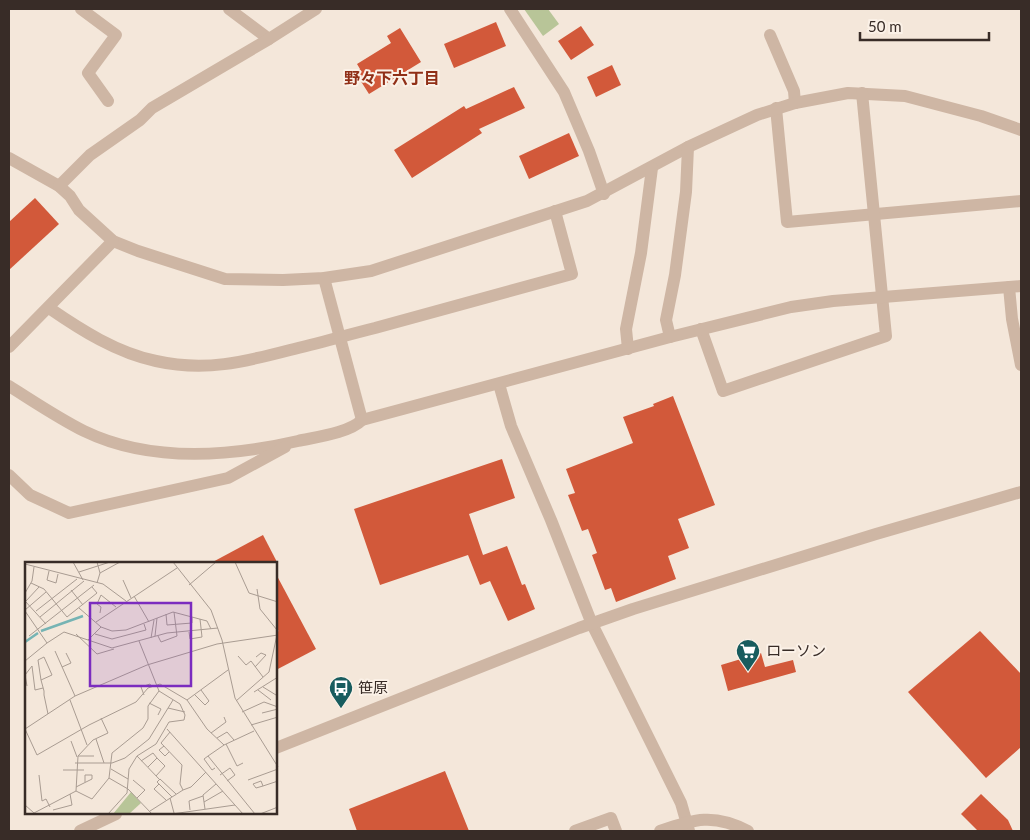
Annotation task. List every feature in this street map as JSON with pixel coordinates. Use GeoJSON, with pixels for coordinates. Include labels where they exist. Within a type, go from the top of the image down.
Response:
{"type":"FeatureCollection","features":[{"type":"Feature","properties":{"kind":"street"},"geometry":{"type":"LineString","coordinates":[[81,9],[116,35],[88,73],[108,101]]}},
{"type":"Feature","properties":{"kind":"street"},"geometry":{"type":"LineString","coordinates":[[229,9],[269,39]]}},
{"type":"Feature","properties":{"kind":"street"},"geometry":{"type":"LineString","coordinates":[[59,186],[90,155],[140,120],[152,108],[316,9]]}},
{"type":"Feature","properties":{"kind":"street"},"geometry":{"type":"LineString","coordinates":[[510,9],[564,92],[589,151],[604,194]]}},
{"type":"Feature","properties":{"kind":"street"},"geometry":{"type":"LineString","coordinates":[[770,35],[794,91],[795,103]]}},
{"type":"Feature","properties":{"kind":"street"},"geometry":{"type":"LineString","coordinates":[[9,158],[59,186],[70,196],[79,210],[114,241],[138,251],[225,279],[283,280],[324,278],[370,271],[587,201],[604,194],[688,147],[756,115],[795,103],[848,93],[905,96],[981,116],[1021,130]]}},
{"type":"Feature","properties":{"kind":"street"},"geometry":{"type":"LineString","coordinates":[[701,329],[724,390],[886,336],[862,93]]}},
{"type":"Feature","properties":{"kind":"street"},"geometry":{"type":"LineString","coordinates":[[776,108],[786,222],[1021,201]]}},
{"type":"Feature","properties":{"kind":"street"},"geometry":{"type":"LineString","coordinates":[[670,337],[666,320],[675,275],[686,192],[688,147]]}},
{"type":"Feature","properties":{"kind":"street"},"geometry":{"type":"LineString","coordinates":[[628,349],[626,328],[641,253],[652,168]]}},
{"type":"Feature","properties":{"kind":"street"},"geometry":{"type":"LineString","coordinates":[[48,308],[76,326],[134,355],[157,362],[204,366],[228,364],[340,337],[572,274],[555,211]]}},
{"type":"Feature","properties":{"kind":"street"},"geometry":{"type":"LineString","coordinates":[[9,347],[114,241]]}},
{"type":"Feature","properties":{"kind":"street"},"geometry":{"type":"LineString","coordinates":[[324,278],[362,420]]}},
{"type":"Feature","properties":{"kind":"street"},"geometry":{"type":"LineString","coordinates":[[9,386],[85,431],[132,448],[191,455],[215,454],[294,442],[356,426],[362,420],[670,337],[791,307],[833,301],[1015,287],[1012,319],[1021,365]]}},
{"type":"Feature","properties":{"kind":"street"},"geometry":{"type":"LineString","coordinates":[[499,384],[511,426],[592,624],[681,803],[688,826]]}},
{"type":"Feature","properties":{"kind":"street"},"geometry":{"type":"LineString","coordinates":[[9,475],[30,495],[69,513],[228,478],[294,442]]}},
{"type":"Feature","properties":{"kind":"street"},"geometry":{"type":"LineString","coordinates":[[278,747],[592,624],[711,585],[1021,492]]}},
{"type":"Feature","properties":{"kind":"street"},"geometry":{"type":"LineString","coordinates":[[80,831],[114,815]]}},
{"type":"Feature","properties":{"kind":"street"},"geometry":{"type":"LineString","coordinates":[[575,831],[611,818],[616,831]]}},
{"type":"Feature","properties":{"kind":"street"},"geometry":{"type":"LineString","coordinates":[[660,831],[712,819],[739,826],[748,831]]}},
{"type":"Feature","properties":{"kind":"green space"},"geometry":{"type":"Polygon","coordinates":[[[524,9],[548,9],[559,24],[543,36],[524,9]]]}},
{"type":"Feature","properties":{"kind":"building"},"geometry":{"type":"Polygon","coordinates":[[[496,22],[506,46],[454,68],[444,44],[496,22]]]}},
{"type":"Feature","properties":{"kind":"building"},"geometry":{"type":"Polygon","coordinates":[[[581,26],[594,45],[571,60],[558,41],[581,26]]]}},
{"type":"Feature","properties":{"kind":"building"},"geometry":{"type":"Polygon","coordinates":[[[400,28],[421,62],[369,94],[355,72],[360,69],[357,64],[391,43],[387,36],[400,28]]]}},
{"type":"Feature","properties":{"kind":"building"},"geometry":{"type":"Polygon","coordinates":[[[612,65],[621,85],[596,97],[587,77],[612,65]]]}},
{"type":"Feature","properties":{"kind":"building"},"geometry":{"type":"Polygon","coordinates":[[[514,87],[525,108],[479,129],[482,133],[412,178],[394,150],[464,106],[466,109],[514,87]]]}},
{"type":"Feature","properties":{"kind":"building"},"geometry":{"type":"Polygon","coordinates":[[[569,133],[579,156],[529,179],[519,156],[569,133]]]}},
{"type":"Feature","properties":{"kind":"building"},"geometry":{"type":"Polygon","coordinates":[[[35,198],[59,224],[9,270],[9,222],[35,198]]]}},
{"type":"Feature","properties":{"kind":"building"},"geometry":{"type":"Polygon","coordinates":[[[673,396],[715,505],[678,519],[689,548],[668,556],[676,579],[616,602],[611,588],[605,590],[592,555],[597,553],[588,529],[582,531],[568,495],[575,493],[566,469],[633,443],[623,417],[654,406],[653,404],[673,396]]]}},
{"type":"Feature","properties":{"kind":"building"},"geometry":{"type":"Polygon","coordinates":[[[502,459],[515,498],[469,514],[483,555],[507,546],[522,585],[525,584],[535,609],[508,621],[490,581],[480,585],[468,555],[380,585],[354,509],[502,459]]]}},
{"type":"Feature","properties":{"kind":"building"},"geometry":{"type":"Polygon","coordinates":[[[263,535],[277,562],[213,562],[263,535]]]}},
{"type":"Feature","properties":{"kind":"building"},"geometry":{"type":"Polygon","coordinates":[[[278,578],[316,649],[278,669],[278,578]]]}},
{"type":"Feature","properties":{"kind":"building"},"geometry":{"type":"Polygon","coordinates":[[[980,631],[1021,674],[1021,747],[986,778],[908,692],[980,631]]]}},
{"type":"Feature","properties":{"kind":"building","name":"ローソン"},"geometry":{"type":"Polygon","coordinates":[[[761,653],[765,667],[793,660],[796,672],[728,691],[721,665],[761,653]]]}},
{"type":"Feature","properties":{"kind":"building"},"geometry":{"type":"Polygon","coordinates":[[[445,771],[469,831],[357,831],[349,809],[445,771]]]}},
{"type":"Feature","properties":{"kind":"building"},"geometry":{"type":"Polygon","coordinates":[[[981,794],[1008,820],[1013,831],[978,831],[961,814],[981,794]]]}},
{"type":"Feature","properties":{"kind":"place","name":"ローソン"},"geometry":{"type":"Point","coordinates":[748,672]}},
{"type":"Feature","properties":{"kind":"place","name":"笹原"},"geometry":{"type":"Point","coordinates":[341,709]}},
{"type":"Feature","properties":{"kind":"district","name":"野々下六丁目"},"geometry":{"type":"Point","coordinates":[392,78]}}]}
